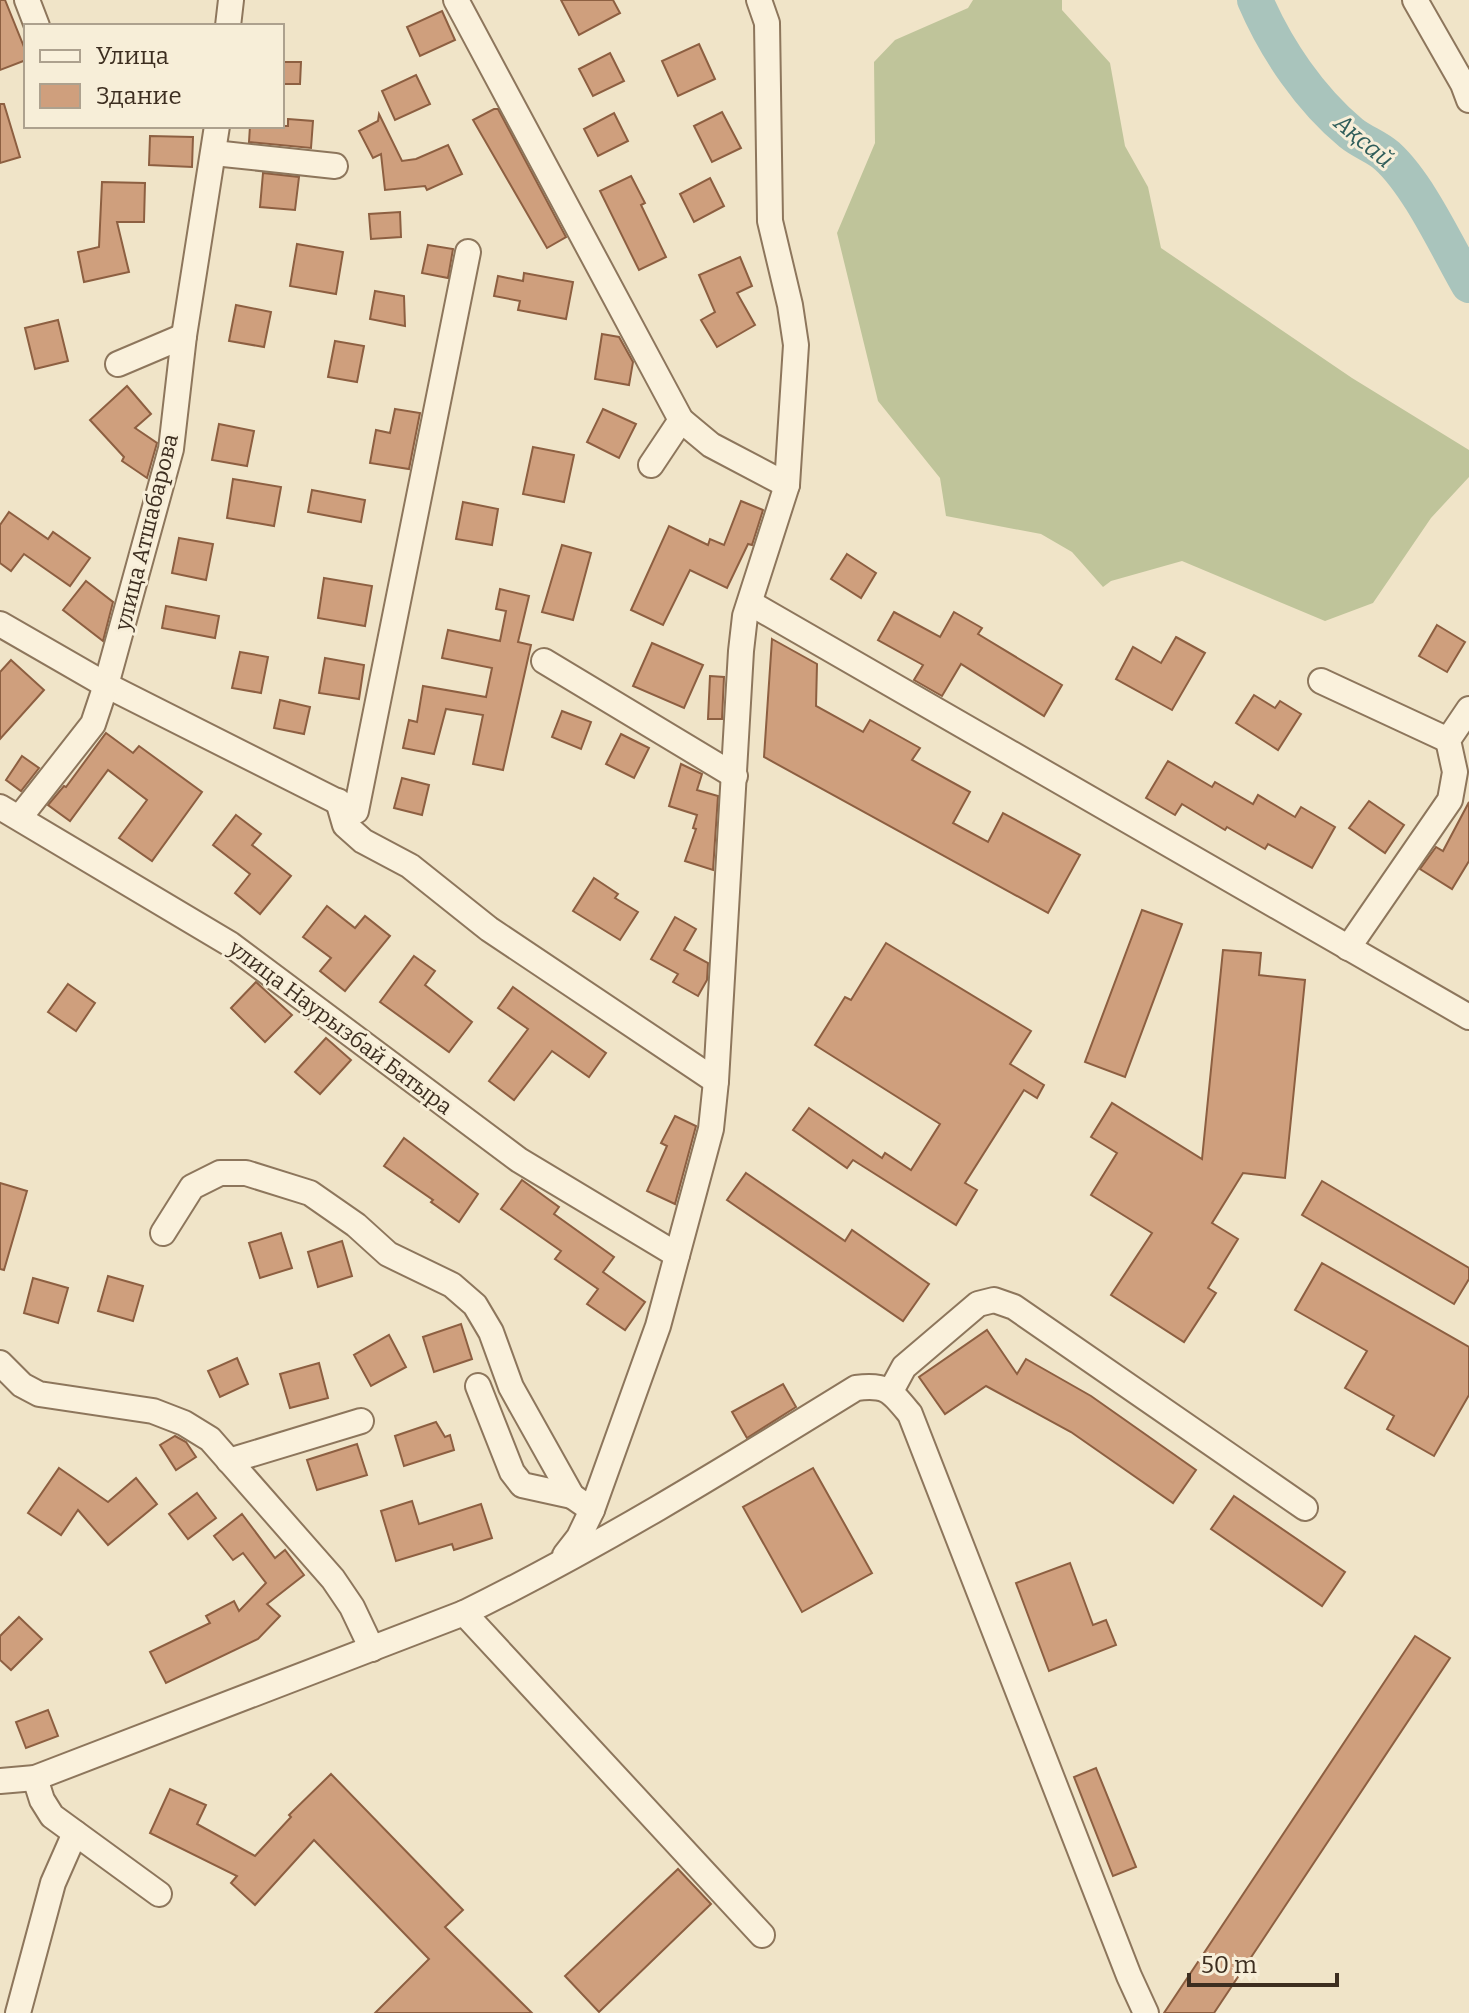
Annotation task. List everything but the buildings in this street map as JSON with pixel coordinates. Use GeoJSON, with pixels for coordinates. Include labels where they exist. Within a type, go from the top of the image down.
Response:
{"type":"FeatureCollection","features":[{"type":"Feature","properties":{"kind":"street"},"geometry":{"type":"LineString","coordinates":[[27,0],[36,24]]}},
{"type":"Feature","properties":{"kind":"street"},"geometry":{"type":"LineString","coordinates":[[228,24],[231,0]]}},
{"type":"Feature","properties":{"kind":"street"},"geometry":{"type":"LineString","coordinates":[[456,0],[681,420],[711,445],[787,485]]}},
{"type":"Feature","properties":{"kind":"street"},"geometry":{"type":"LineString","coordinates":[[558,1563],[579,1537],[592,1510],[658,1326],[711,1129],[741,651],[745,616],[787,485],[796,345],[770,221],[767,186],[767,23],[759,0]]}},
{"type":"Feature","properties":{"kind":"street"},"geometry":{"type":"LineString","coordinates":[[1415,0],[1469,100]]}},
{"type":"Feature","properties":{"kind":"street","name":"улица Атшабарова"},"geometry":{"type":"LineString","coordinates":[[6,811],[93,724],[106,685],[171,449],[184,336],[217,128]]}},
{"type":"Feature","properties":{"kind":"street"},"geometry":{"type":"LineString","coordinates":[[214,153],[335,166]]}},
{"type":"Feature","properties":{"kind":"street"},"geometry":{"type":"LineString","coordinates":[[0,624],[106,685],[356,811],[468,252]]}},
{"type":"Feature","properties":{"kind":"street"},"geometry":{"type":"LineString","coordinates":[[118,364],[184,336]]}},
{"type":"Feature","properties":{"kind":"street"},"geometry":{"type":"LineString","coordinates":[[651,465],[681,420]]}},
{"type":"Feature","properties":{"kind":"street"},"geometry":{"type":"LineString","coordinates":[[750,603],[1469,1017]]}},
{"type":"Feature","properties":{"kind":"street"},"geometry":{"type":"LineString","coordinates":[[544,661],[735,776]]}},
{"type":"Feature","properties":{"kind":"street"},"geometry":{"type":"LineString","coordinates":[[1321,681],[1448,740]]}},
{"type":"Feature","properties":{"kind":"street"},"geometry":{"type":"LineString","coordinates":[[1348,948],[1450,800],[1455,772],[1448,740],[1469,709]]}},
{"type":"Feature","properties":{"kind":"street"},"geometry":{"type":"LineString","coordinates":[[338,801],[345,825],[363,841],[410,866],[489,929],[716,1081]]}},
{"type":"Feature","properties":{"kind":"street","name":"улица Наурызбай Батыра"},"geometry":{"type":"LineString","coordinates":[[6,811],[230,944],[519,1160],[677,1255]]}},
{"type":"Feature","properties":{"kind":"street"},"geometry":{"type":"LineString","coordinates":[[163,1233],[192,1187],[220,1173],[246,1173],[310,1193],[356,1225],[388,1254],[452,1285],[475,1305],[491,1332],[511,1387],[572,1496]]}},
{"type":"Feature","properties":{"kind":"street"},"geometry":{"type":"LineString","coordinates":[[891,1391],[904,1367],[978,1304],[994,1300],[1014,1307],[1305,1508]]}},
{"type":"Feature","properties":{"kind":"street"},"geometry":{"type":"LineString","coordinates":[[0,1363],[22,1385],[39,1394],[153,1411],[184,1423],[210,1439],[333,1579],[352,1607],[372,1649]]}},
{"type":"Feature","properties":{"kind":"street"},"geometry":{"type":"LineString","coordinates":[[0,1781],[35,1778],[464,1613],[527,1582],[731,1465],[856,1388],[875,1385],[891,1391],[910,1414],[1146,2013]]}},
{"type":"Feature","properties":{"kind":"street"},"geometry":{"type":"LineString","coordinates":[[478,1386],[512,1472],[522,1485],[572,1496],[592,1510]]}},
{"type":"Feature","properties":{"kind":"street"},"geometry":{"type":"LineString","coordinates":[[229,1461],[361,1421]]}},
{"type":"Feature","properties":{"kind":"street"},"geometry":{"type":"LineString","coordinates":[[464,1613],[762,1935]]}},
{"type":"Feature","properties":{"kind":"street"},"geometry":{"type":"LineString","coordinates":[[35,1778],[42,1800],[52,1816],[159,1894]]}},
{"type":"Feature","properties":{"kind":"street"},"geometry":{"type":"LineString","coordinates":[[18,2013],[53,1883],[75,1833]]}},
{"type":"Feature","properties":{"kind":"green space"},"geometry":{"type":"Polygon","coordinates":[[[973,0],[1062,0],[1062,10],[1110,63],[1125,146],[1148,187],[1161,248],[1352,378],[1469,450],[1469,477],[1431,518],[1373,603],[1325,621],[1182,561],[1111,581],[1103,587],[1072,552],[1041,534],[946,516],[940,478],[878,401],[837,233],[875,143],[874,62],[895,40],[968,8],[973,0]]]}},
{"type":"Feature","properties":{"kind":"waterway","name":"Ақсай"},"geometry":{"type":"LineString","coordinates":[[1255,0],[1273,37],[1308,89],[1336,120],[1399,168],[1432,217],[1469,285]]}}]}
